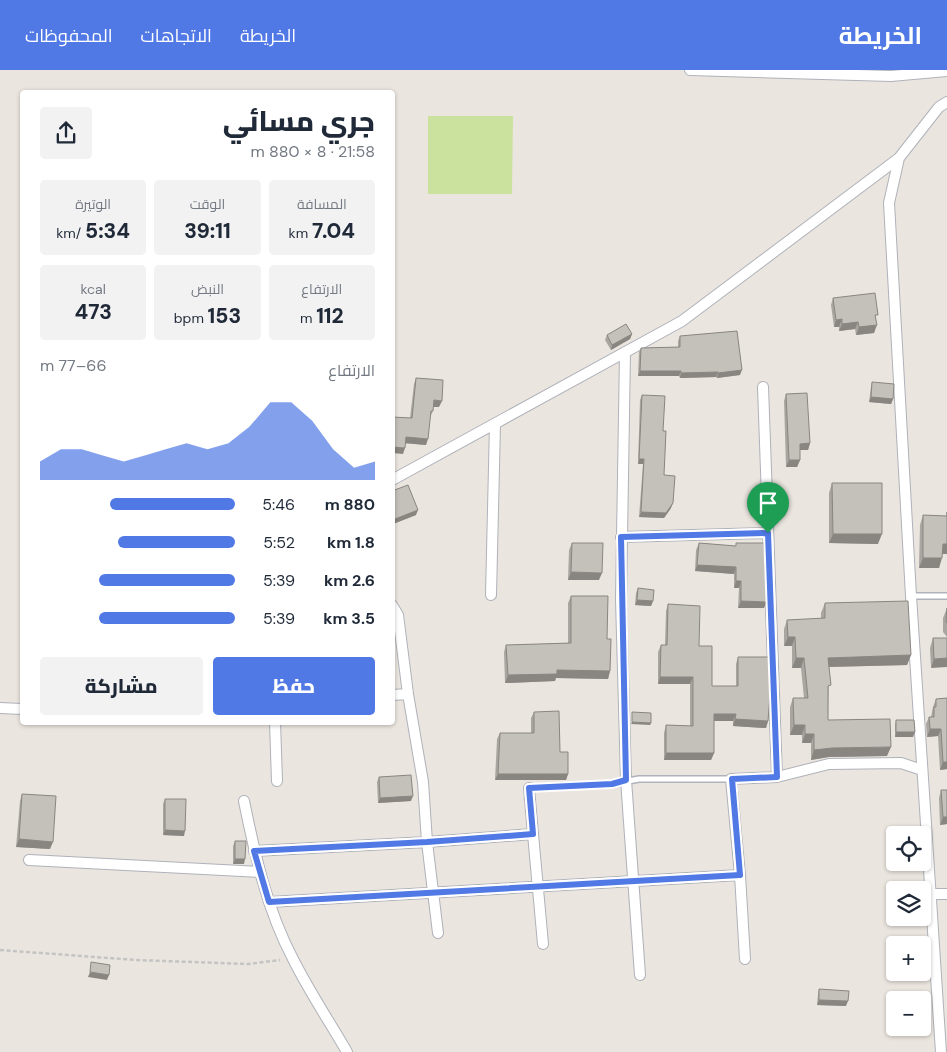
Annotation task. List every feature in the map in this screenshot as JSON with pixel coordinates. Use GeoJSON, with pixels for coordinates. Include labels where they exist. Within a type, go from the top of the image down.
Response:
{"type":"FeatureCollection","features":[{"type":"Feature","properties":{"kind":"street"},"geometry":{"type":"LineString","coordinates":[[690,70],[891,76],[947,72]]}},
{"type":"Feature","properties":{"kind":"street"},"geometry":{"type":"LineString","coordinates":[[395,478],[682,321],[899,158],[939,107],[947,102]]}},
{"type":"Feature","properties":{"kind":"street"},"geometry":{"type":"LineString","coordinates":[[899,158],[890,203],[910,596],[930,881]]}},
{"type":"Feature","properties":{"kind":"street"},"geometry":{"type":"LineString","coordinates":[[625,352],[621,537],[626,780],[640,975]]}},
{"type":"Feature","properties":{"kind":"street"},"geometry":{"type":"LineString","coordinates":[[763,388],[777,777]]}},
{"type":"Feature","properties":{"kind":"street"},"geometry":{"type":"LineString","coordinates":[[491,594],[495,424]]}},
{"type":"Feature","properties":{"kind":"street"},"geometry":{"type":"LineString","coordinates":[[621,537],[768,533]]}},
{"type":"Feature","properties":{"kind":"street"},"geometry":{"type":"LineString","coordinates":[[395,615],[423,782],[427,842],[438,933]]}},
{"type":"Feature","properties":{"kind":"street"},"geometry":{"type":"LineString","coordinates":[[395,695],[408,694]]}},
{"type":"Feature","properties":{"kind":"street"},"geometry":{"type":"LineString","coordinates":[[0,708],[20,709]]}},
{"type":"Feature","properties":{"kind":"street"},"geometry":{"type":"LineString","coordinates":[[274,725],[277,781]]}},
{"type":"Feature","properties":{"kind":"street"},"geometry":{"type":"LineString","coordinates":[[745,959],[732,779],[777,777],[829,764],[901,763],[922,770]]}},
{"type":"Feature","properties":{"kind":"street"},"geometry":{"type":"LineString","coordinates":[[529,788],[543,944]]}},
{"type":"Feature","properties":{"kind":"street"},"geometry":{"type":"LineString","coordinates":[[244,801],[254,851],[269,902],[292,958],[347,1052]]}},
{"type":"Feature","properties":{"kind":"street"},"geometry":{"type":"LineString","coordinates":[[254,851],[427,842],[533,834]]}},
{"type":"Feature","properties":{"kind":"street"},"geometry":{"type":"LineString","coordinates":[[29,860],[260,872]]}},
{"type":"Feature","properties":{"kind":"street"},"geometry":{"type":"LineString","coordinates":[[269,902],[740,875]]}},
{"type":"Feature","properties":{"kind":"street"},"geometry":{"type":"LineString","coordinates":[[941,1052],[943,1001],[931,894],[947,894]]}},
{"type":"Feature","properties":{"kind":"lane"},"geometry":{"type":"LineString","coordinates":[[910,596],[947,596]]}},
{"type":"Feature","properties":{"kind":"lane"},"geometry":{"type":"LineString","coordinates":[[529,788],[612,784],[639,779],[732,779]]}},
{"type":"Feature","properties":{"kind":"path"},"geometry":{"type":"LineString","coordinates":[[0,950],[136,960],[248,964],[292,958]]}},
{"type":"Feature","properties":{"kind":"green space"},"geometry":{"type":"Polygon","coordinates":[[[428,116],[513,116],[512,194],[428,194],[428,116]]]}},
{"type":"Feature","properties":{"kind":"building"},"geometry":{"type":"Polygon","coordinates":[[[875,293],[878,315],[875,315],[877,325],[859,327],[858,322],[842,324],[842,319],[836,320],[833,298],[875,293]]]}},
{"type":"Feature","properties":{"kind":"building"},"geometry":{"type":"Polygon","coordinates":[[[626,324],[632,334],[612,345],[607,335],[626,324]]]}},
{"type":"Feature","properties":{"kind":"building"},"geometry":{"type":"Polygon","coordinates":[[[737,331],[742,370],[718,373],[640,371],[641,348],[680,347],[680,336],[737,331]]]}},
{"type":"Feature","properties":{"kind":"building"},"geometry":{"type":"Polygon","coordinates":[[[416,378],[443,380],[442,401],[434,400],[428,439],[406,437],[405,448],[395,447],[395,417],[412,418],[416,378]]]}},
{"type":"Feature","properties":{"kind":"building"},"geometry":{"type":"Polygon","coordinates":[[[872,382],[894,384],[893,399],[871,397],[872,382]]]}},
{"type":"Feature","properties":{"kind":"building"},"geometry":{"type":"Polygon","coordinates":[[[807,393],[810,443],[800,444],[800,460],[789,460],[786,394],[807,393]]]}},
{"type":"Feature","properties":{"kind":"building"},"geometry":{"type":"Polygon","coordinates":[[[642,395],[665,396],[663,431],[666,431],[664,475],[675,476],[673,503],[666,513],[641,512],[644,459],[639,459],[642,395]]]}},
{"type":"Feature","properties":{"kind":"building"},"geometry":{"type":"Polygon","coordinates":[[[832,483],[882,483],[882,534],[833,534],[832,483]]]}},
{"type":"Feature","properties":{"kind":"building"},"geometry":{"type":"Polygon","coordinates":[[[408,485],[418,510],[395,519],[395,490],[408,485]]]}},
{"type":"Feature","properties":{"kind":"building"},"geometry":{"type":"Polygon","coordinates":[[[923,515],[947,516],[947,544],[943,544],[942,558],[923,558],[923,515]]]}},
{"type":"Feature","properties":{"kind":"building"},"geometry":{"type":"Polygon","coordinates":[[[572,543],[603,543],[602,573],[571,572],[572,543]]]}},
{"type":"Feature","properties":{"kind":"building"},"geometry":{"type":"Polygon","coordinates":[[[699,543],[736,546],[736,543],[764,543],[767,602],[741,601],[741,581],[736,581],[736,567],[697,565],[699,543]]]}},
{"type":"Feature","properties":{"kind":"building"},"geometry":{"type":"Polygon","coordinates":[[[638,588],[654,590],[653,601],[637,600],[638,588]]]}},
{"type":"Feature","properties":{"kind":"building"},"geometry":{"type":"Polygon","coordinates":[[[571,596],[608,596],[607,639],[611,639],[610,671],[557,670],[557,674],[508,675],[506,645],[571,643],[571,596]]]}},
{"type":"Feature","properties":{"kind":"building"},"geometry":{"type":"Polygon","coordinates":[[[908,601],[911,655],[828,658],[831,685],[828,686],[828,720],[890,719],[891,747],[814,750],[814,734],[805,734],[805,725],[794,725],[793,698],[808,698],[804,658],[796,658],[795,637],[788,637],[787,620],[825,618],[825,603],[908,601]]]}},
{"type":"Feature","properties":{"kind":"building"},"geometry":{"type":"Polygon","coordinates":[[[668,604],[700,606],[699,646],[712,646],[712,686],[738,686],[738,657],[769,657],[770,695],[768,721],[735,719],[736,714],[714,714],[714,753],[666,753],[666,725],[693,726],[693,677],[660,677],[661,645],[667,645],[668,604]]]}},
{"type":"Feature","properties":{"kind":"building"},"geometry":{"type":"Polygon","coordinates":[[[933,638],[947,638],[947,658],[934,659],[933,638]]]}},
{"type":"Feature","properties":{"kind":"building"},"geometry":{"type":"Polygon","coordinates":[[[947,698],[947,762],[943,762],[941,729],[930,729],[929,717],[934,717],[936,699],[947,698]]]}},
{"type":"Feature","properties":{"kind":"building"},"geometry":{"type":"Polygon","coordinates":[[[559,711],[560,752],[568,752],[568,774],[498,774],[500,733],[534,733],[534,712],[559,711]]]}},
{"type":"Feature","properties":{"kind":"building"},"geometry":{"type":"Polygon","coordinates":[[[632,712],[651,713],[651,723],[632,722],[632,712]]]}},
{"type":"Feature","properties":{"kind":"building"},"geometry":{"type":"Polygon","coordinates":[[[896,720],[914,720],[915,732],[896,732],[896,720]]]}},
{"type":"Feature","properties":{"kind":"building"},"geometry":{"type":"Polygon","coordinates":[[[411,775],[413,796],[380,798],[379,777],[411,775]]]}},
{"type":"Feature","properties":{"kind":"building"},"geometry":{"type":"Polygon","coordinates":[[[941,790],[947,790],[947,817],[943,817],[941,790]]]}},
{"type":"Feature","properties":{"kind":"building"},"geometry":{"type":"Polygon","coordinates":[[[22,794],[56,796],[53,842],[19,839],[22,794]]]}},
{"type":"Feature","properties":{"kind":"building"},"geometry":{"type":"Polygon","coordinates":[[[165,799],[186,799],[185,831],[165,830],[165,799]]]}},
{"type":"Feature","properties":{"kind":"building"},"geometry":{"type":"Polygon","coordinates":[[[235,841],[246,841],[245,859],[235,859],[235,841]]]}},
{"type":"Feature","properties":{"kind":"building"},"geometry":{"type":"Polygon","coordinates":[[[91,962],[110,965],[109,975],[90,972],[91,962]]]}},
{"type":"Feature","properties":{"kind":"building"},"geometry":{"type":"Polygon","coordinates":[[[819,989],[849,991],[848,1001],[819,1000],[819,989]]]}},
{"type":"Feature","properties":{"kind":"route"},"geometry":{"type":"LineString","coordinates":[[768,533],[777,777],[732,779],[740,875],[269,902],[254,851],[427,842],[533,834],[529,788],[612,784],[626,780],[621,537],[768,533]]}}]}
